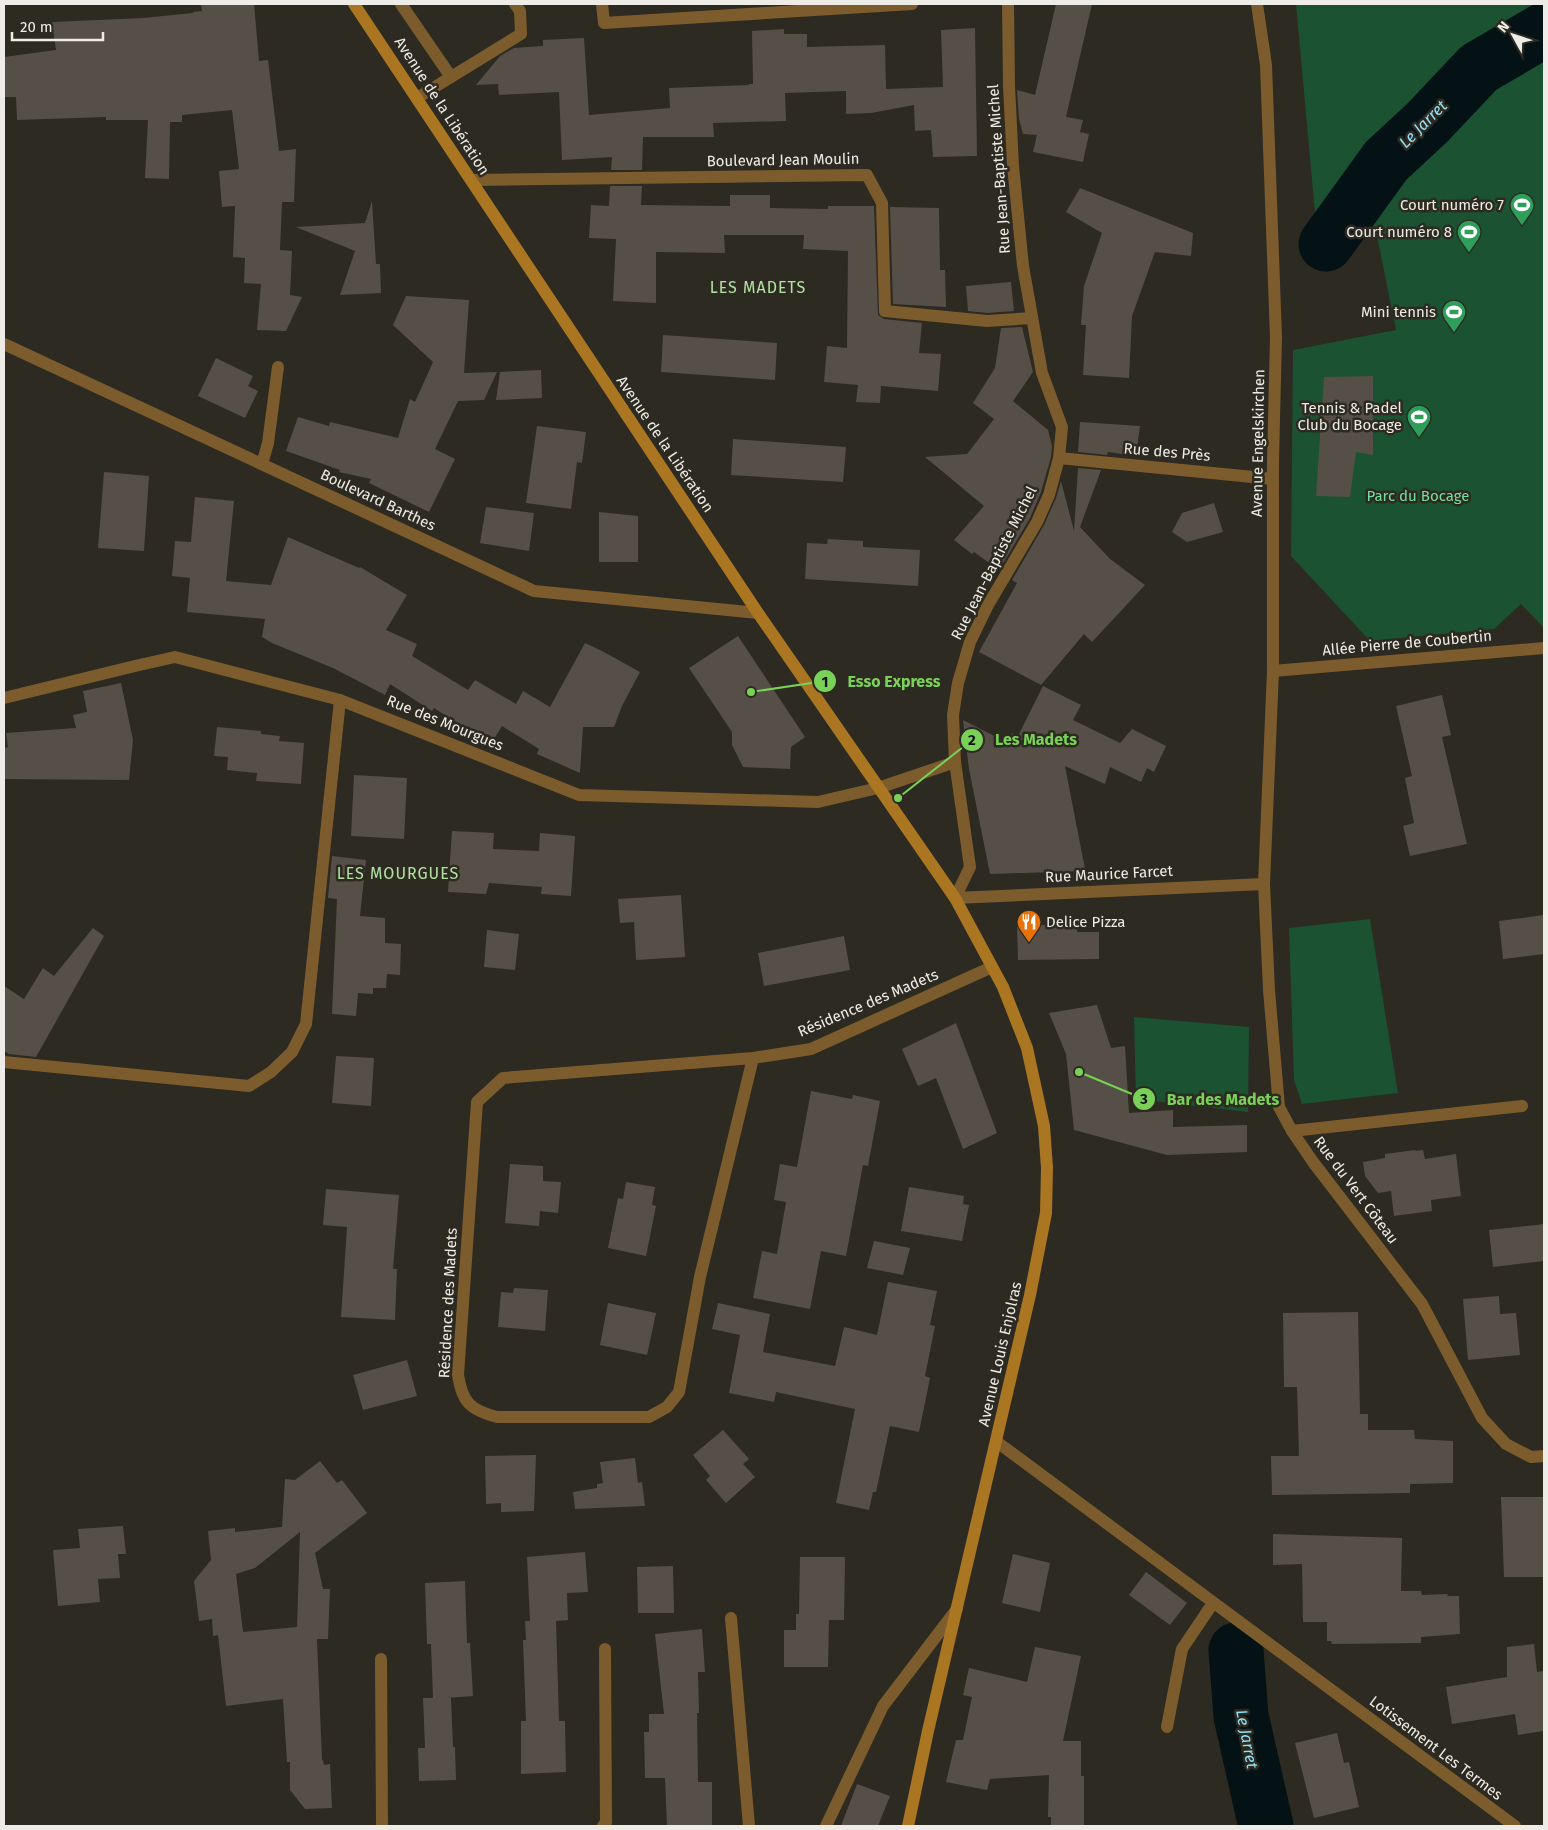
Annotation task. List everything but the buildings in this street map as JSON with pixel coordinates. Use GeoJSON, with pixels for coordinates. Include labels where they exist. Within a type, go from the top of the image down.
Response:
{"type":"FeatureCollection","features":[{"type":"Feature","properties":{"kind":"main road","name":"Avenue de la Libération"},"geometry":{"type":"LineString","coordinates":[[354,4],[758,613],[955,898]]}},
{"type":"Feature","properties":{"kind":"main road","name":"Avenue Louis Enjolras"},"geometry":{"type":"LineString","coordinates":[[908,1826],[997,1442],[1030,1295],[1046,1213],[1047,1168],[1044,1126],[1027,1048],[1003,987],[955,898]]}},
{"type":"Feature","properties":{"kind":"street"},"geometry":{"type":"LineString","coordinates":[[400,4],[451,77]]}},
{"type":"Feature","properties":{"kind":"street"},"geometry":{"type":"LineString","coordinates":[[417,98],[521,34],[520,11],[515,4]]}},
{"type":"Feature","properties":{"kind":"street"},"geometry":{"type":"LineString","coordinates":[[602,4],[604,23],[912,4]]}},
{"type":"Feature","properties":{"kind":"street","name":"Rue Jean-Baptiste Michel"},"geometry":{"type":"LineString","coordinates":[[955,898],[970,867],[955,762],[953,715],[958,683],[970,642],[988,605],[1037,522],[1049,495],[1059,458],[1062,427],[1042,373],[1023,266],[1013,166],[1009,86],[1008,4]]}},
{"type":"Feature","properties":{"kind":"street","name":"Avenue Engelskirchen"},"geometry":{"type":"LineString","coordinates":[[1257,4],[1266,65],[1276,337],[1273,479],[1273,671],[1264,884]]}},
{"type":"Feature","properties":{"kind":"street","name":"Boulevard Jean Moulin"},"geometry":{"type":"LineString","coordinates":[[471,180],[867,176],[882,203],[885,311],[987,321],[1032,318]]}},
{"type":"Feature","properties":{"kind":"street","name":"Boulevard Barthes"},"geometry":{"type":"LineString","coordinates":[[4,344],[534,591],[758,613]]}},
{"type":"Feature","properties":{"kind":"street"},"geometry":{"type":"LineString","coordinates":[[262,464],[268,443],[278,367]]}},
{"type":"Feature","properties":{"kind":"street","name":"Rue des Près"},"geometry":{"type":"LineString","coordinates":[[1059,458],[1273,479]]}},
{"type":"Feature","properties":{"kind":"street","name":"Allée Pierre de Coubertin"},"geometry":{"type":"LineString","coordinates":[[1273,671],[1544,648]]}},
{"type":"Feature","properties":{"kind":"street","name":"Rue des Mourgues"},"geometry":{"type":"LineString","coordinates":[[4,698],[175,657],[340,700],[579,795],[818,802],[878,788],[955,762]]}},
{"type":"Feature","properties":{"kind":"street"},"geometry":{"type":"LineString","coordinates":[[4,1062],[249,1086],[271,1072],[292,1052],[306,1024],[340,700]]}},
{"type":"Feature","properties":{"kind":"street","name":"Rue Maurice Farcet"},"geometry":{"type":"LineString","coordinates":[[955,898],[1264,884]]}},
{"type":"Feature","properties":{"kind":"street","name":"Rue du Vert Côteau"},"geometry":{"type":"LineString","coordinates":[[1264,884],[1279,1107],[1313,1162],[1422,1304],[1482,1418],[1506,1444],[1532,1457],[1544,1456]]}},
{"type":"Feature","properties":{"kind":"street","name":"Résidence des Madets"},"geometry":{"type":"LineString","coordinates":[[753,1058],[700,1277],[679,1392],[667,1407],[649,1417],[497,1417],[479,1412],[469,1403],[460,1390],[458,1374],[477,1102],[503,1078],[753,1058],[810,1048],[992,967]]}},
{"type":"Feature","properties":{"kind":"street"},"geometry":{"type":"LineString","coordinates":[[1292,1130],[1522,1106]]}},
{"type":"Feature","properties":{"kind":"street","name":"Lotissement Les Termes"},"geometry":{"type":"LineString","coordinates":[[997,1442],[1515,1826]]}},
{"type":"Feature","properties":{"kind":"street"},"geometry":{"type":"LineString","coordinates":[[1167,1727],[1182,1649],[1214,1603]]}},
{"type":"Feature","properties":{"kind":"street"},"geometry":{"type":"LineString","coordinates":[[826,1826],[883,1706],[957,1609]]}},
{"type":"Feature","properties":{"kind":"street"},"geometry":{"type":"LineString","coordinates":[[731,1618],[749,1826]]}},
{"type":"Feature","properties":{"kind":"street"},"geometry":{"type":"LineString","coordinates":[[603,1826],[606,1822],[605,1649]]}},
{"type":"Feature","properties":{"kind":"street"},"geometry":{"type":"LineString","coordinates":[[381,1658],[382,1826]]}},
{"type":"Feature","properties":{"kind":"green space","name":"Parc du Bocage"},"geometry":{"type":"Polygon","coordinates":[[[1296,4],[1544,4],[1544,628],[1521,604],[1494,629],[1370,641],[1291,556],[1293,350],[1396,330],[1375,226],[1340,247],[1331,250],[1318,246],[1296,4]]]}},
{"type":"Feature","properties":{"kind":"green space"},"geometry":{"type":"Polygon","coordinates":[[[1370,919],[1398,1093],[1302,1104],[1294,1080],[1289,928],[1370,919]]]}},
{"type":"Feature","properties":{"kind":"green space"},"geometry":{"type":"Polygon","coordinates":[[[1134,1017],[1249,1027],[1248,1112],[1136,1099],[1134,1017]]]}},
{"type":"Feature","properties":{"kind":"waterway","name":"Le Jarret"},"geometry":{"type":"LineString","coordinates":[[1326,244],[1386,161],[1427,123],[1479,68],[1544,30]]}},
{"type":"Feature","properties":{"kind":"waterway","name":"Le Jarret"},"geometry":{"type":"LineString","coordinates":[[1236,1650],[1241,1716],[1266,1826]]}},
{"type":"Feature","properties":{"kind":"place","name":"Court numéro 7"},"geometry":{"type":"Point","coordinates":[1522,226]}},
{"type":"Feature","properties":{"kind":"place","name":"Court numéro 8"},"geometry":{"type":"Point","coordinates":[1469,253]}},
{"type":"Feature","properties":{"kind":"place","name":"Mini tennis"},"geometry":{"type":"Point","coordinates":[1454,333]}},
{"type":"Feature","properties":{"kind":"place","name":"Tennis & Padel Club du Bocage"},"geometry":{"type":"Point","coordinates":[1419,438]}},
{"type":"Feature","properties":{"kind":"place","name":"Esso Express"},"geometry":{"type":"Point","coordinates":[751,692]}},
{"type":"Feature","properties":{"kind":"place","name":"Les Madets"},"geometry":{"type":"Point","coordinates":[898,798]}},
{"type":"Feature","properties":{"kind":"place","name":"Delice Pizza"},"geometry":{"type":"Point","coordinates":[1029,943]}},
{"type":"Feature","properties":{"kind":"place","name":"Bar des Madets"},"geometry":{"type":"Point","coordinates":[1079,1072]}},
{"type":"Feature","properties":{"kind":"district","name":"LES MADETS"},"geometry":{"type":"Point","coordinates":[758,287]}},
{"type":"Feature","properties":{"kind":"district","name":"LES MOURGUES"},"geometry":{"type":"Point","coordinates":[398,873]}}]}
